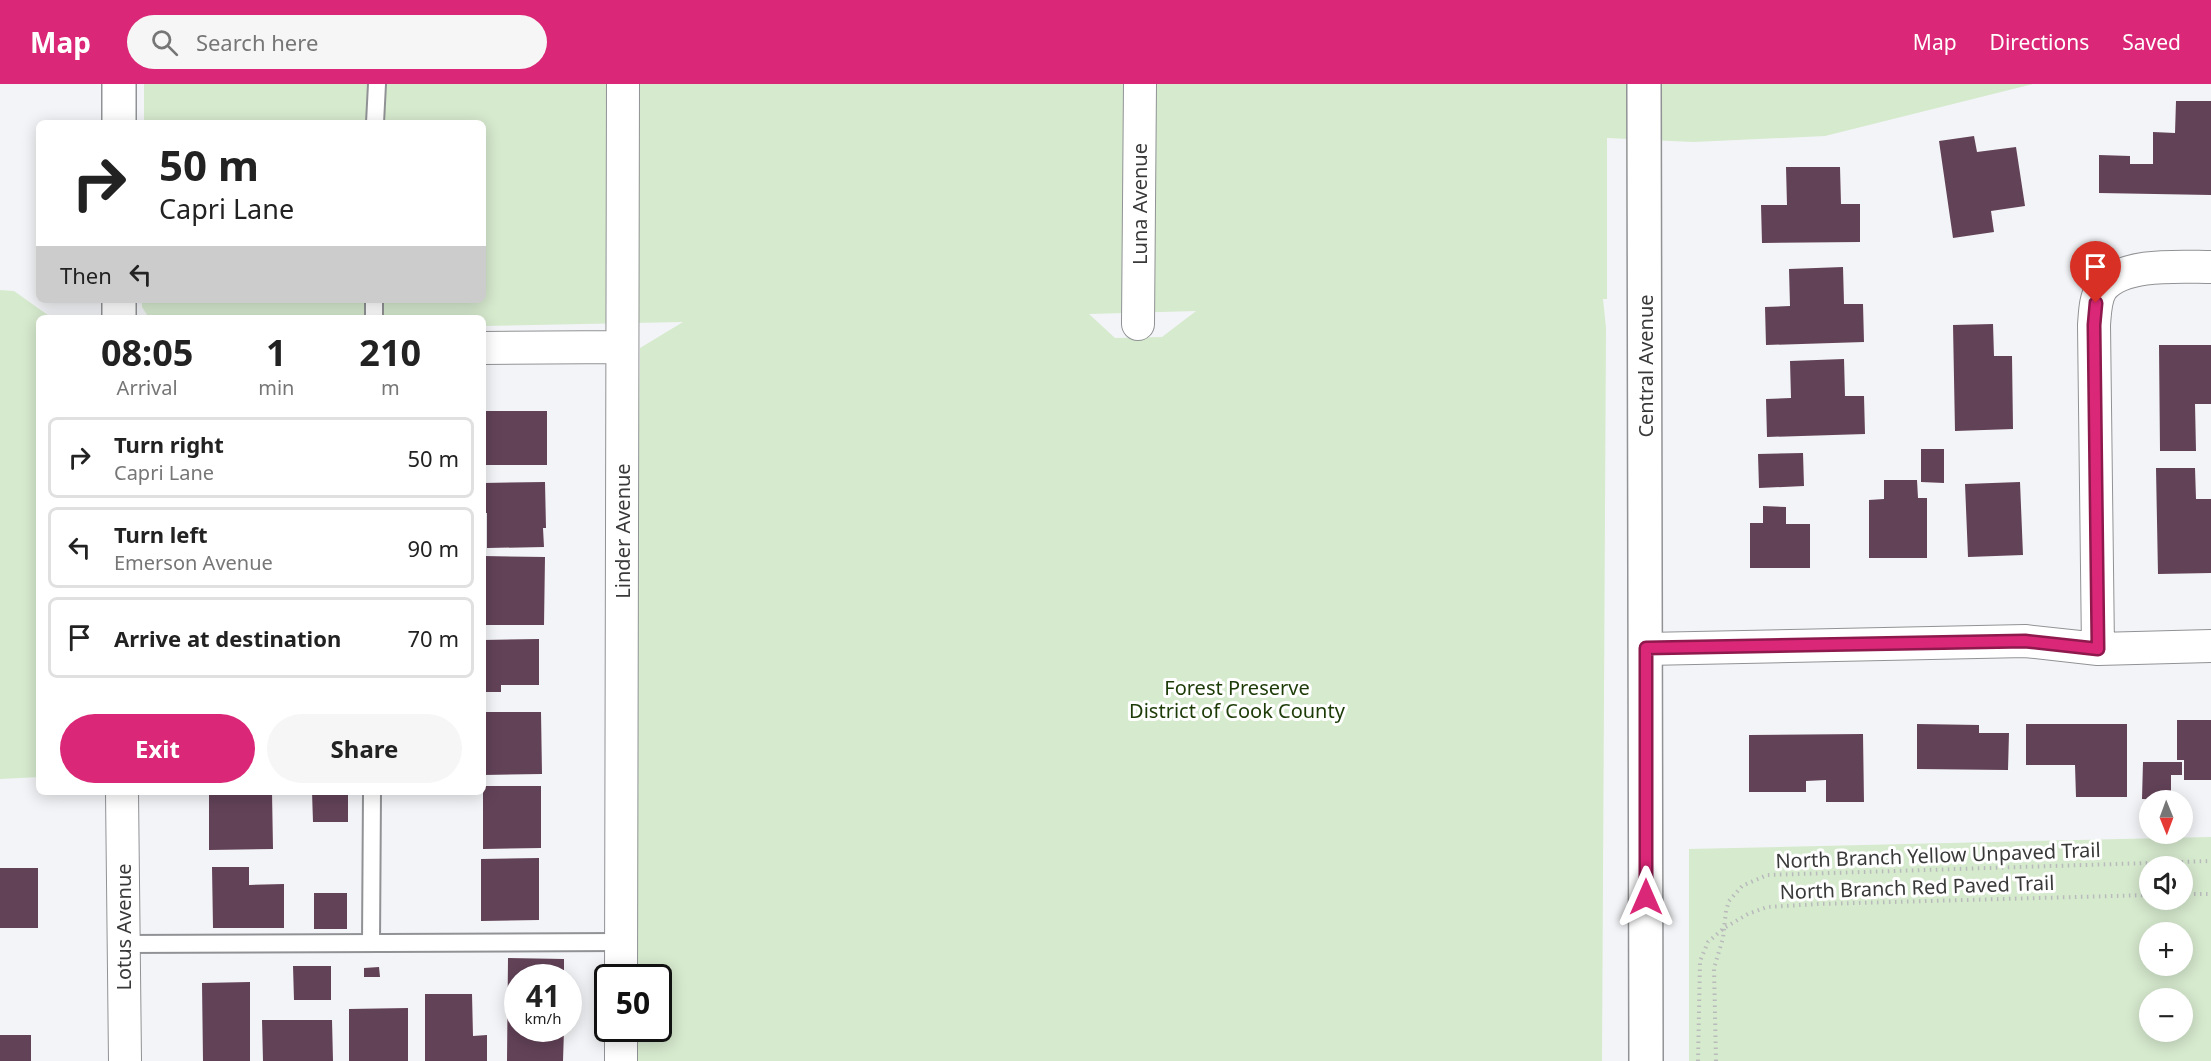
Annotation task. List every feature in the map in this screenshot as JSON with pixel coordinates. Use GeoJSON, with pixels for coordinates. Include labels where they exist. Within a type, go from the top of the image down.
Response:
{"type":"FeatureCollection","features":[{"type":"Feature","properties":{"kind":"main road"},"geometry":{"type":"LineString","coordinates":[[119,84],[119,120]]}},
{"type":"Feature","properties":{"kind":"main road","name":"Central Avenue"},"geometry":{"type":"LineString","coordinates":[[1644,84],[1646,1061]]}},
{"type":"Feature","properties":{"kind":"street","name":"Linder Avenue"},"geometry":{"type":"LineString","coordinates":[[621,964],[622,84]]}},
{"type":"Feature","properties":{"kind":"street","name":"Luna Avenue"},"geometry":{"type":"LineString","coordinates":[[1138,324],[1140,84]]}},
{"type":"Feature","properties":{"kind":"street"},"geometry":{"type":"LineString","coordinates":[[2098,649],[2094,325],[2096,303],[2103,288],[2122,275],[2143,268],[2211,267]]}},
{"type":"Feature","properties":{"kind":"street"},"geometry":{"type":"LineString","coordinates":[[486,348],[622,347]]}},
{"type":"Feature","properties":{"kind":"street"},"geometry":{"type":"LineString","coordinates":[[1646,648],[2025,641],[2098,649],[2211,646]]}},
{"type":"Feature","properties":{"kind":"street","name":"Lotus Avenue"},"geometry":{"type":"LineString","coordinates":[[122,795],[124,1061]]}},
{"type":"Feature","properties":{"kind":"street"},"geometry":{"type":"LineString","coordinates":[[621,1042],[621,1061]]}},
{"type":"Feature","properties":{"kind":"lane"},"geometry":{"type":"LineString","coordinates":[[375,120],[377,84]]}},
{"type":"Feature","properties":{"kind":"lane"},"geometry":{"type":"LineString","coordinates":[[371,942],[372,795]]}},
{"type":"Feature","properties":{"kind":"lane"},"geometry":{"type":"LineString","coordinates":[[124,944],[621,942]]}},
{"type":"Feature","properties":{"kind":"path","name":"North Branch Yellow Unpaved Trail"},"geometry":{"type":"LineString","coordinates":[[1716,1061],[1714,968],[1723,938],[1729,901],[1743,886],[1767,875],[2211,861]]}},
{"type":"Feature","properties":{"kind":"path"},"geometry":{"type":"LineString","coordinates":[[2193,894],[2211,894]]}},
{"type":"Feature","properties":{"kind":"path","name":"North Branch Red Paved Trail"},"geometry":{"type":"LineString","coordinates":[[1698,1061],[1700,961],[1708,942],[1724,928],[1748,914],[1767,907],[1818,904],[2139,895]]}},
{"type":"Feature","properties":{"kind":"green space","name":"Forest Preserve District of Cook County"},"geometry":{"type":"Polygon","coordinates":[[[144,84],[2033,84],[1825,136],[1693,142],[1607,138],[1607,299],[1603,299],[1606,328],[1602,1061],[631,1061],[631,1042],[672,1042],[672,964],[632,964],[640,348],[683,322],[486,326],[486,315],[147,315],[142,303],[486,303],[486,120],[144,120],[144,84]],[[1196,311],[1089,314],[1115,338],[1162,337],[1196,311]]]}},
{"type":"Feature","properties":{"kind":"green space"},"geometry":{"type":"Polygon","coordinates":[[[0,290],[14,291],[48,315],[36,315],[36,777],[0,779],[0,290]]]}},
{"type":"Feature","properties":{"kind":"green space"},"geometry":{"type":"Polygon","coordinates":[[[2193,837],[2211,837],[2211,1061],[1689,1061],[1689,849],[2139,839],[2139,844],[2193,844],[2193,837]]]}},
{"type":"Feature","properties":{"kind":"building"},"geometry":{"type":"Polygon","coordinates":[[[2176,101],[2211,101],[2211,195],[2099,193],[2099,155],[2130,156],[2130,164],[2153,164],[2153,132],[2175,133],[2176,101]]]}},
{"type":"Feature","properties":{"kind":"building"},"geometry":{"type":"Polygon","coordinates":[[[1974,136],[1977,152],[2016,147],[2025,206],[1991,211],[1994,232],[1953,238],[1939,141],[1974,136]]]}},
{"type":"Feature","properties":{"kind":"building"},"geometry":{"type":"Polygon","coordinates":[[[1786,167],[1840,167],[1841,204],[1860,204],[1860,242],[1762,243],[1761,205],[1787,205],[1786,167]]]}},
{"type":"Feature","properties":{"kind":"building"},"geometry":{"type":"Polygon","coordinates":[[[1843,267],[1844,304],[1863,304],[1864,342],[1766,345],[1765,307],[1790,306],[1789,269],[1843,267]]]}},
{"type":"Feature","properties":{"kind":"building"},"geometry":{"type":"Polygon","coordinates":[[[1993,324],[1994,356],[2012,356],[2013,429],[1955,431],[1953,325],[1993,324]]]}},
{"type":"Feature","properties":{"kind":"building"},"geometry":{"type":"Polygon","coordinates":[[[2159,345],[2211,345],[2211,404],[2195,404],[2196,451],[2160,451],[2159,345]]]}},
{"type":"Feature","properties":{"kind":"building"},"geometry":{"type":"Polygon","coordinates":[[[1844,359],[1845,396],[1864,396],[1865,434],[1767,437],[1766,399],[1791,398],[1790,361],[1844,359]]]}},
{"type":"Feature","properties":{"kind":"building"},"geometry":{"type":"Polygon","coordinates":[[[486,411],[547,411],[547,465],[486,465],[486,411]]]}},
{"type":"Feature","properties":{"kind":"building"},"geometry":{"type":"Polygon","coordinates":[[[1921,449],[1944,449],[1944,483],[1921,482],[1921,449]]]}},
{"type":"Feature","properties":{"kind":"building"},"geometry":{"type":"Polygon","coordinates":[[[1803,453],[1804,486],[1759,488],[1758,454],[1803,453]]]}},
{"type":"Feature","properties":{"kind":"building"},"geometry":{"type":"Polygon","coordinates":[[[2156,468],[2195,468],[2196,499],[2211,499],[2211,573],[2158,574],[2156,468]]]}},
{"type":"Feature","properties":{"kind":"building"},"geometry":{"type":"Polygon","coordinates":[[[1884,480],[1917,480],[1918,498],[1927,498],[1927,558],[1869,558],[1869,500],[1884,499],[1884,480]]]}},
{"type":"Feature","properties":{"kind":"building"},"geometry":{"type":"Polygon","coordinates":[[[545,482],[544,547],[487,548],[486,483],[545,482]]]}},
{"type":"Feature","properties":{"kind":"building"},"geometry":{"type":"Polygon","coordinates":[[[2020,482],[2023,555],[1968,557],[1965,484],[2020,482]]]}},
{"type":"Feature","properties":{"kind":"building"},"geometry":{"type":"Polygon","coordinates":[[[1763,506],[1786,507],[1786,524],[1810,524],[1810,568],[1750,568],[1750,523],[1763,523],[1763,506]]]}},
{"type":"Feature","properties":{"kind":"building"},"geometry":{"type":"Polygon","coordinates":[[[486,556],[545,557],[544,625],[486,625],[486,556]]]}},
{"type":"Feature","properties":{"kind":"building"},"geometry":{"type":"Polygon","coordinates":[[[539,639],[539,685],[501,685],[501,692],[486,692],[486,640],[539,639]]]}},
{"type":"Feature","properties":{"kind":"building"},"geometry":{"type":"Polygon","coordinates":[[[486,712],[541,712],[542,774],[486,775],[486,712]]]}},
{"type":"Feature","properties":{"kind":"building"},"geometry":{"type":"Polygon","coordinates":[[[2177,720],[2211,720],[2211,780],[2184,780],[2184,760],[2177,760],[2177,720]]]}},
{"type":"Feature","properties":{"kind":"building"},"geometry":{"type":"Polygon","coordinates":[[[1917,724],[1979,725],[1979,733],[2009,733],[2008,770],[1917,769],[1917,724]]]}},
{"type":"Feature","properties":{"kind":"building"},"geometry":{"type":"Polygon","coordinates":[[[2026,724],[2127,724],[2127,797],[2076,797],[2075,765],[2026,765],[2026,724]]]}},
{"type":"Feature","properties":{"kind":"building"},"geometry":{"type":"Polygon","coordinates":[[[1863,734],[1864,802],[1826,802],[1826,780],[1806,781],[1806,792],[1749,792],[1749,735],[1863,734]]]}},
{"type":"Feature","properties":{"kind":"building"},"geometry":{"type":"Polygon","coordinates":[[[2143,762],[2182,762],[2182,775],[2171,775],[2171,790],[2142,790],[2143,762]]]}},
{"type":"Feature","properties":{"kind":"building"},"geometry":{"type":"Polygon","coordinates":[[[486,786],[541,786],[541,848],[483,849],[483,795],[486,795],[486,786]]]}},
{"type":"Feature","properties":{"kind":"building"},"geometry":{"type":"Polygon","coordinates":[[[209,795],[272,795],[273,849],[209,850],[209,795]]]}},
{"type":"Feature","properties":{"kind":"building"},"geometry":{"type":"Polygon","coordinates":[[[312,795],[348,795],[348,822],[313,822],[312,795]]]}},
{"type":"Feature","properties":{"kind":"building"},"geometry":{"type":"Polygon","coordinates":[[[539,858],[539,920],[481,921],[481,859],[539,858]]]}},
{"type":"Feature","properties":{"kind":"building"},"geometry":{"type":"Polygon","coordinates":[[[212,867],[249,867],[249,885],[284,884],[284,928],[213,928],[212,867]]]}},
{"type":"Feature","properties":{"kind":"building"},"geometry":{"type":"Polygon","coordinates":[[[0,868],[38,868],[38,928],[0,928],[0,868]]]}},
{"type":"Feature","properties":{"kind":"building"},"geometry":{"type":"Polygon","coordinates":[[[314,893],[347,893],[347,929],[314,929],[314,893]]]}},
{"type":"Feature","properties":{"kind":"building"},"geometry":{"type":"Polygon","coordinates":[[[508,958],[564,959],[564,964],[508,964],[508,958]]]}},
{"type":"Feature","properties":{"kind":"building"},"geometry":{"type":"Polygon","coordinates":[[[293,966],[331,966],[331,1000],[294,1000],[293,966]]]}},
{"type":"Feature","properties":{"kind":"building"},"geometry":{"type":"Polygon","coordinates":[[[379,967],[380,977],[364,977],[364,968],[379,967]]]}},
{"type":"Feature","properties":{"kind":"building"},"geometry":{"type":"Polygon","coordinates":[[[250,982],[250,1061],[203,1061],[202,983],[250,982]]]}},
{"type":"Feature","properties":{"kind":"building"},"geometry":{"type":"Polygon","coordinates":[[[425,994],[472,994],[473,1036],[487,1035],[487,1061],[425,1061],[425,994]]]}},
{"type":"Feature","properties":{"kind":"building"},"geometry":{"type":"Polygon","coordinates":[[[408,1008],[408,1061],[349,1061],[349,1009],[408,1008]]]}},
{"type":"Feature","properties":{"kind":"building"},"geometry":{"type":"Polygon","coordinates":[[[262,1020],[332,1020],[333,1061],[263,1061],[262,1020]]]}},
{"type":"Feature","properties":{"kind":"building"},"geometry":{"type":"Polygon","coordinates":[[[0,1035],[31,1035],[31,1061],[0,1061],[0,1035]]]}},
{"type":"Feature","properties":{"kind":"building"},"geometry":{"type":"Polygon","coordinates":[[[507,1042],[564,1042],[563,1061],[507,1061],[507,1042]]]}},
{"type":"Feature","properties":{"kind":"route"},"geometry":{"type":"LineString","coordinates":[[1646,897],[1646,648],[2025,641],[2098,649],[2094,325],[2096,303]]}}]}
